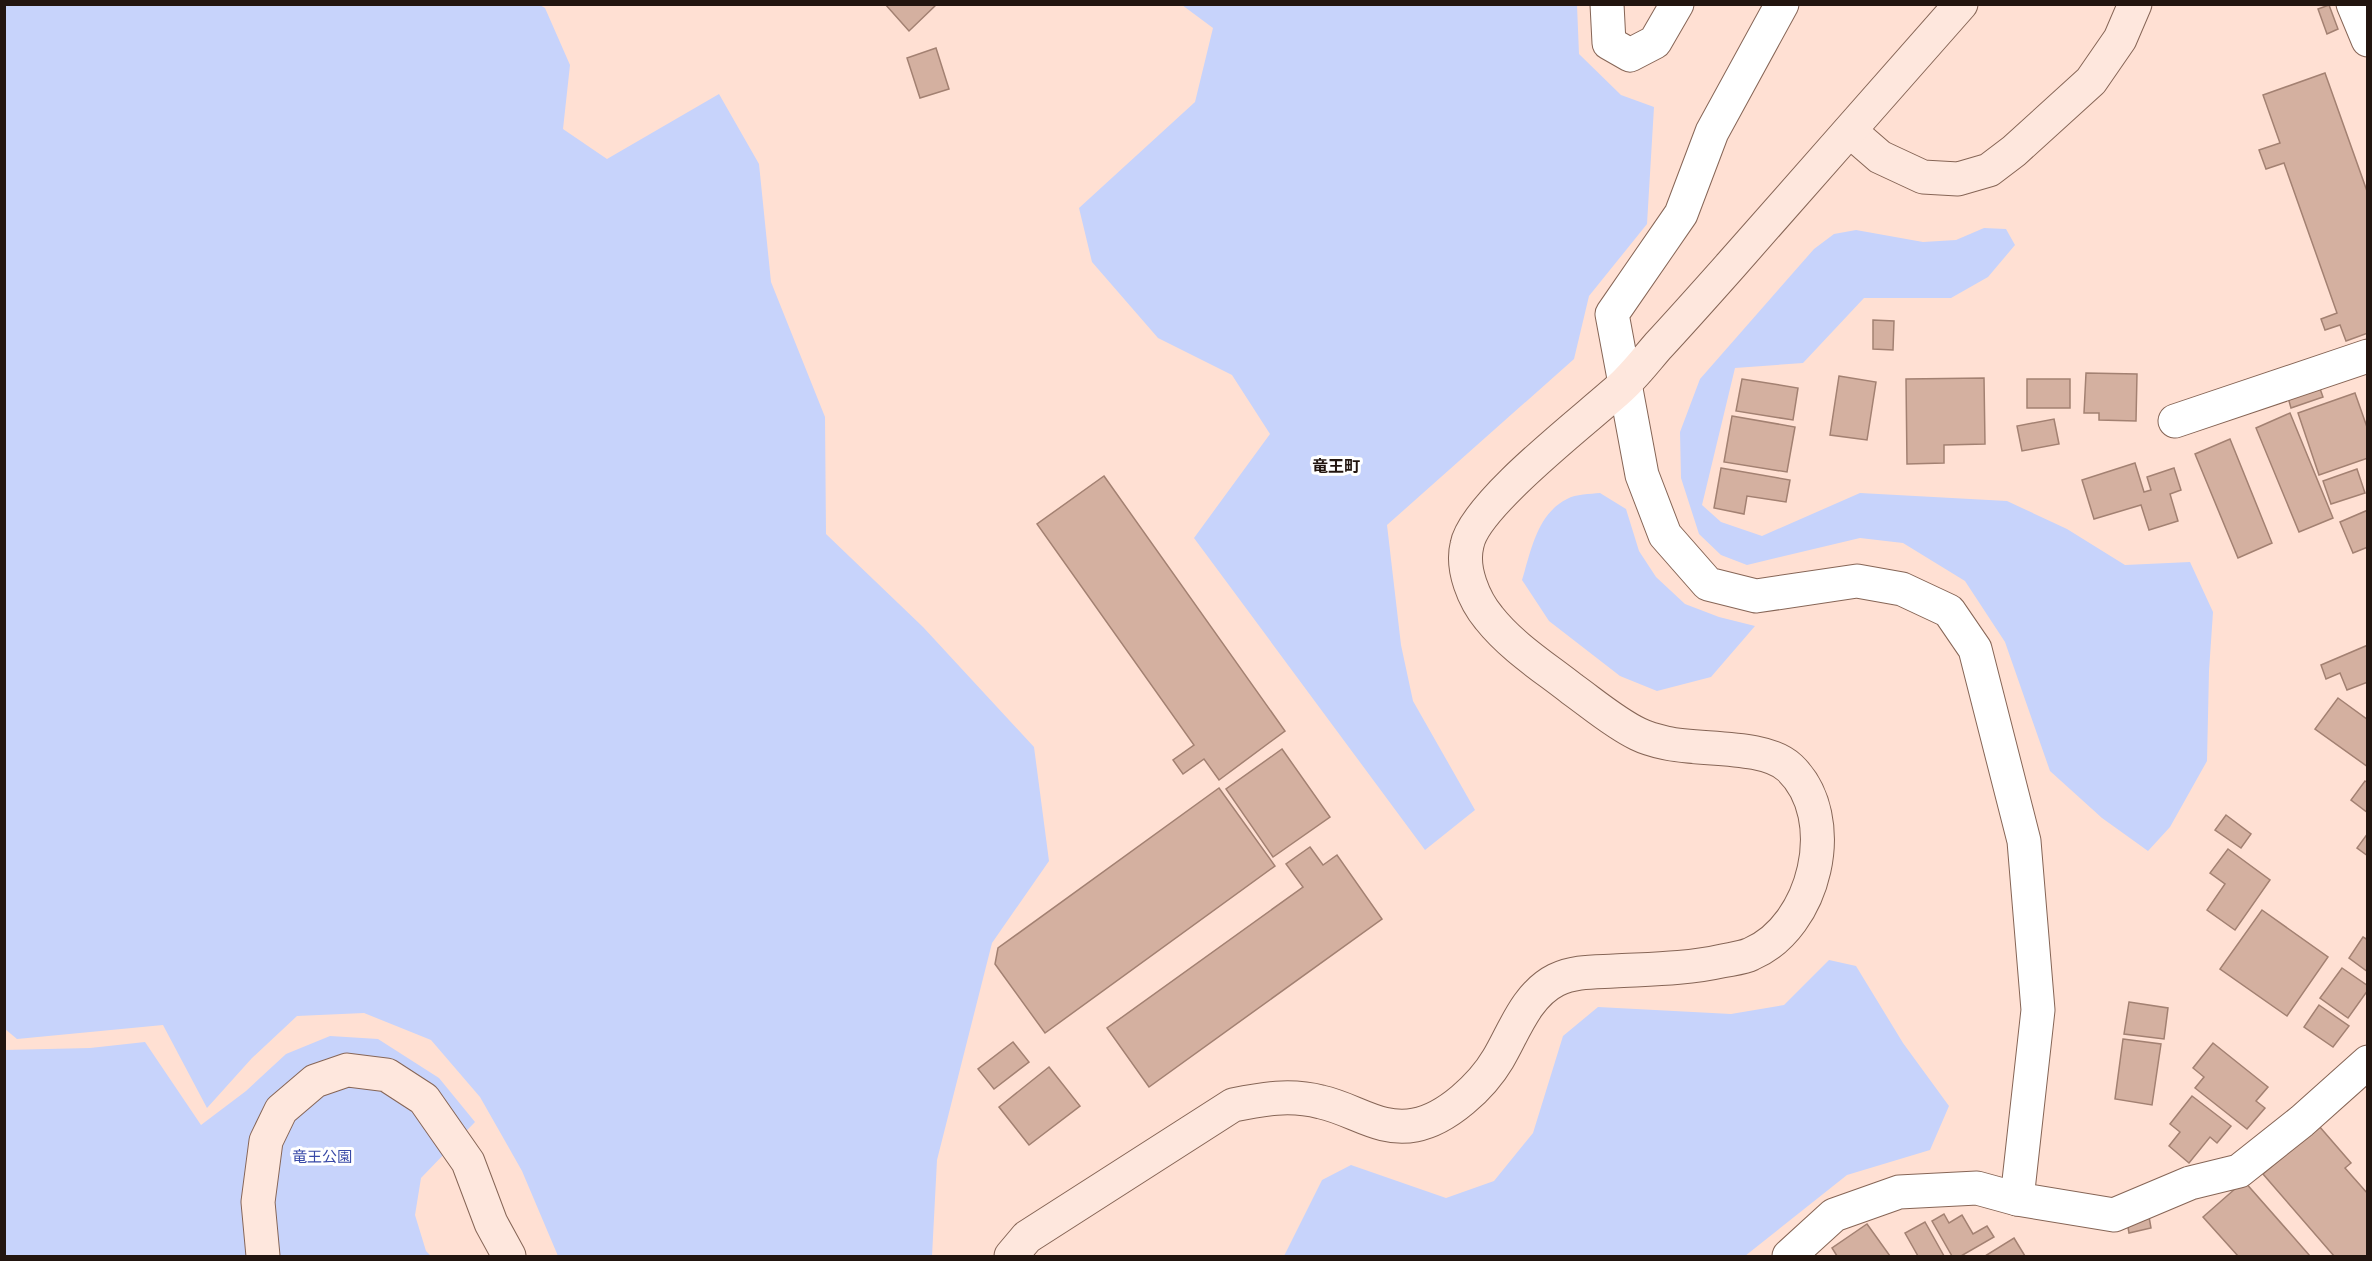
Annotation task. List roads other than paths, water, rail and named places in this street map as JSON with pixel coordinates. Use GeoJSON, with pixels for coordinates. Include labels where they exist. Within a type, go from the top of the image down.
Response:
{"type":"FeatureCollection","features":[{"type":"Feature","properties":{"kind":"street"},"geometry":{"type":"LineString","coordinates":[[1607,4],[1609,43],[1630,56],[1655,42],[1677,4]]}},
{"type":"Feature","properties":{"kind":"street"},"geometry":{"type":"LineString","coordinates":[[1782,4],[1712,132],[1681,214],[1612,314],[1624,384],[1642,475],[1665,535],[1708,584],[1756,596],[1857,581],[1902,589],[1949,611],[1975,649],[2024,841],[2038,1010],[2017,1199]]}},
{"type":"Feature","properties":{"kind":"street"},"geometry":{"type":"LineString","coordinates":[[1011,1257],[1027,1237],[1233,1105],[1266,1098],[1296,1097],[1326,1102],[1392,1127],[1419,1125],[1446,1114],[1495,1065],[1518,1021],[1536,995],[1554,980],[1579,972],[1693,967],[1752,954],[1785,932],[1804,902],[1816,869],[1817,821],[1805,790],[1790,768],[1766,754],[1665,743],[1636,734],[1592,704],[1519,649],[1490,619],[1475,598],[1468,572],[1467,544],[1480,518],[1517,479],[1624,384],[1961,4]]}},
{"type":"Feature","properties":{"kind":"street"},"geometry":{"type":"LineString","coordinates":[[1850,131],[1880,157],[1923,177],[1958,178],[1989,170],[2014,152],[2091,81],[2120,39],[2135,4]]}},
{"type":"Feature","properties":{"kind":"street"},"geometry":{"type":"LineString","coordinates":[[2354,4],[2367,40]]}},
{"type":"Feature","properties":{"kind":"street"},"geometry":{"type":"LineString","coordinates":[[2366,4],[2367,10]]}},
{"type":"Feature","properties":{"kind":"street"},"geometry":{"type":"LineString","coordinates":[[2175,421],[2367,356]]}},
{"type":"Feature","properties":{"kind":"street"},"geometry":{"type":"LineString","coordinates":[[1789,1257],[1833,1215],[1899,1192],[1977,1188],[2017,1199],[2114,1215],[2190,1183],[2239,1171],[2302,1121],[2367,1062]]}},
{"type":"Feature","properties":{"kind":"street"},"geometry":{"type":"LineString","coordinates":[[263,1257],[258,1202],[266,1141],[281,1110],[315,1081],[347,1070],[387,1075],[424,1099],[468,1162],[491,1223],[509,1257]]}},
{"type":"Feature","properties":{"kind":"district","name":"竜王町"},"geometry":{"type":"Point","coordinates":[1336,466]}},
{"type":"Feature","properties":{"kind":"park label","name":"竜王公園"},"geometry":{"type":"Point","coordinates":[322,1157]}}]}
